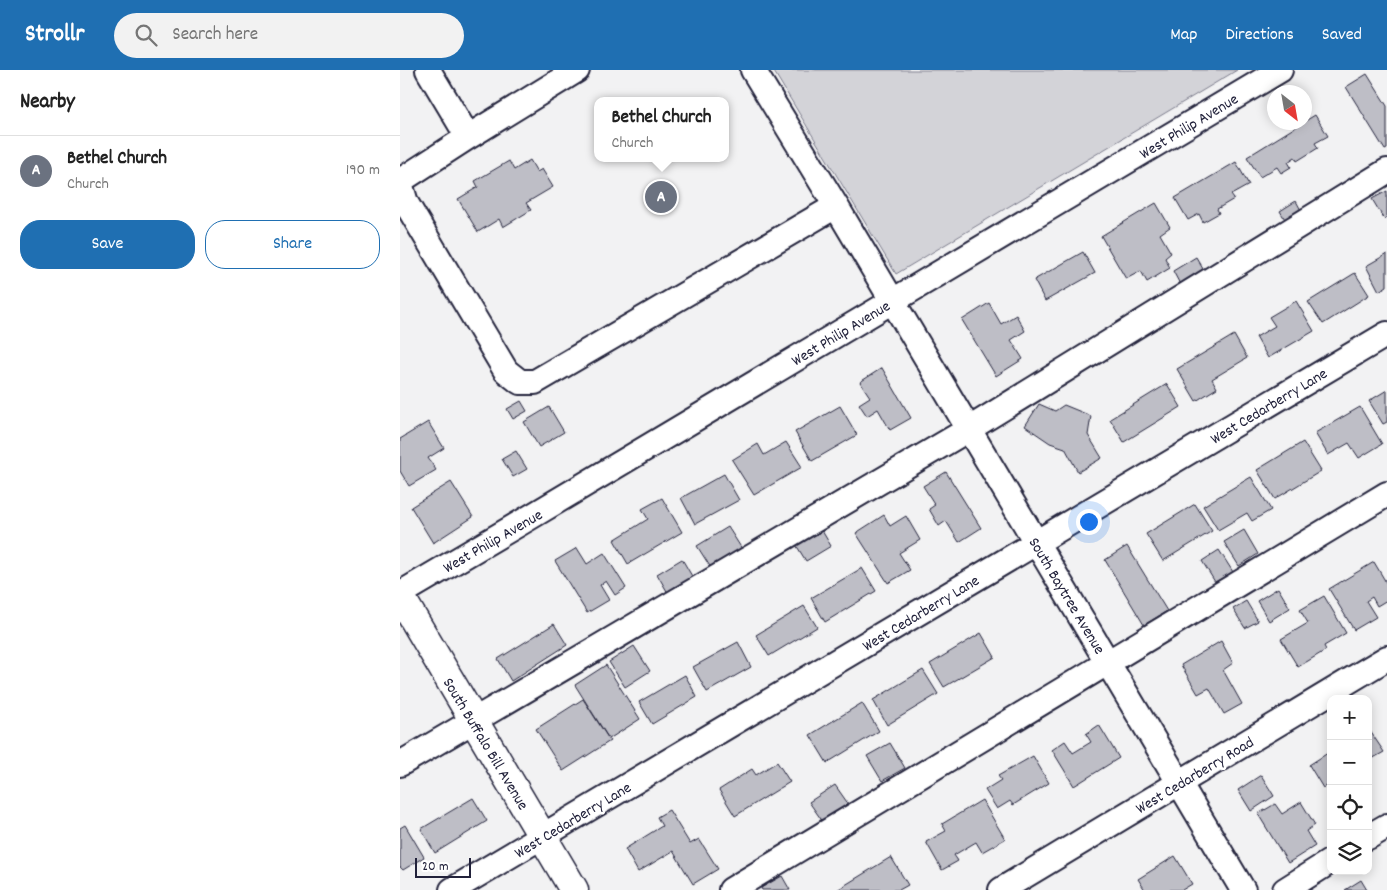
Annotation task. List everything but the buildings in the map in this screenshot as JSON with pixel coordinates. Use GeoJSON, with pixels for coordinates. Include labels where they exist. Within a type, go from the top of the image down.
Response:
{"type":"FeatureCollection","features":[{"type":"Feature","properties":{"kind":"main road","name":"South Buffalo Bill Avenue"},"geometry":{"type":"LineString","coordinates":[[400,595],[574,890]]}},
{"type":"Feature","properties":{"kind":"street"},"geometry":{"type":"LineString","coordinates":[[428,70],[468,136]]}},
{"type":"Feature","properties":{"kind":"street"},"geometry":{"type":"LineString","coordinates":[[577,70],[468,136],[400,182],[406,203],[506,371],[520,382],[535,382],[836,206]]}},
{"type":"Feature","properties":{"kind":"street","name":"South Baytree Avenue"},"geometry":{"type":"LineString","coordinates":[[754,70],[1243,890]]}},
{"type":"Feature","properties":{"kind":"street","name":"West Philip Avenue"},"geometry":{"type":"LineString","coordinates":[[400,595],[1280,70]]}},
{"type":"Feature","properties":{"kind":"street"},"geometry":{"type":"LineString","coordinates":[[400,764],[969,429],[1387,171]]}},
{"type":"Feature","properties":{"kind":"street","name":"West Cedarberry Lane"},"geometry":{"type":"LineString","coordinates":[[452,890],[1387,334]]}},
{"type":"Feature","properties":{"kind":"street"},"geometry":{"type":"LineString","coordinates":[[731,890],[1387,494]]}},
{"type":"Feature","properties":{"kind":"street","name":"West Cedarberry Road"},"geometry":{"type":"LineString","coordinates":[[1001,890],[1387,658]]}},
{"type":"Feature","properties":{"kind":"street"},"geometry":{"type":"LineString","coordinates":[[1372,835],[1387,826]]}},
{"type":"Feature","properties":{"kind":"street"},"geometry":{"type":"LineString","coordinates":[[1285,890],[1327,864]]}},
{"type":"Feature","properties":{"kind":"shaded area"},"geometry":{"type":"Polygon","coordinates":[[[773,70],[1237,70],[896,274],[773,70]]]}},
{"type":"Feature","properties":{"kind":"place","name":"Bethel Church"},"geometry":{"type":"Point","coordinates":[661,197]}}]}
